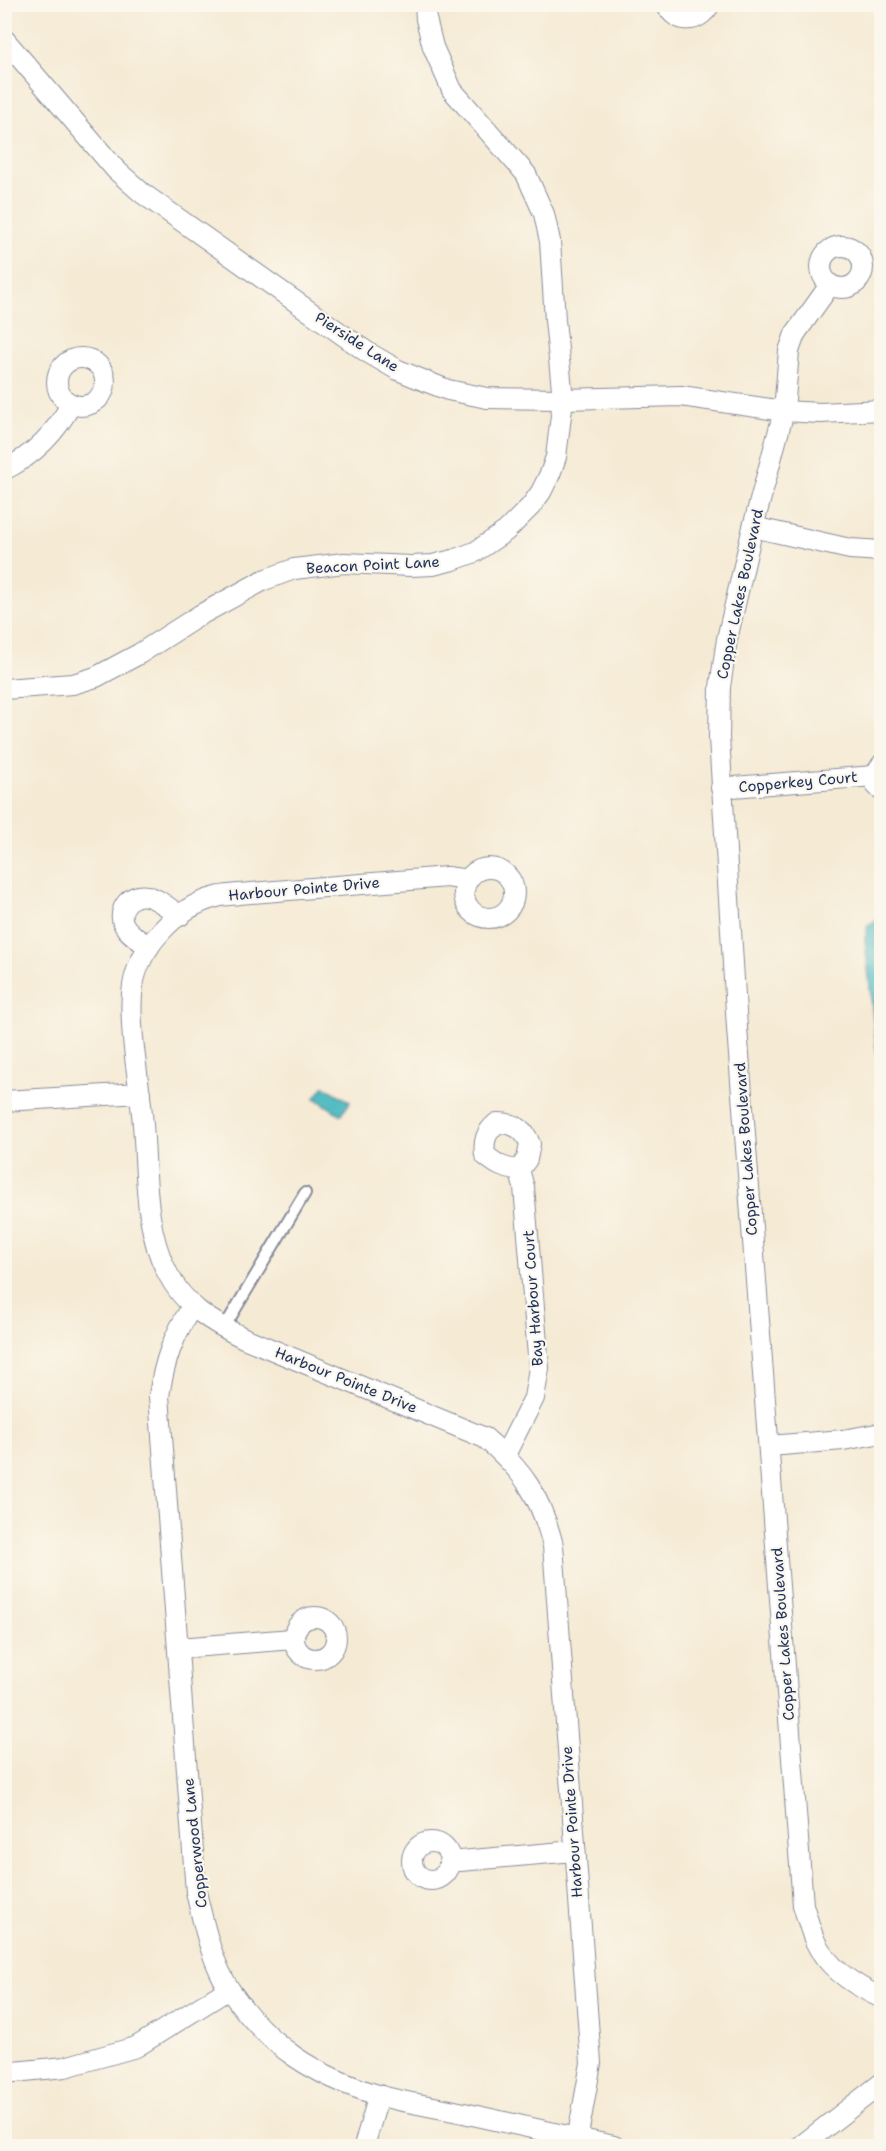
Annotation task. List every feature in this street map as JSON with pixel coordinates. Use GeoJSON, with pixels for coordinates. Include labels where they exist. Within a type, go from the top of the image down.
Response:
{"type":"FeatureCollection","features":[{"type":"Feature","properties":{"kind":"street","name":"Beacon Point Lane"},"geometry":{"type":"LineString","coordinates":[[4,689],[73,684],[96,677],[264,580],[294,569],[344,563],[433,565],[475,552],[506,531],[531,506],[541,492],[556,457],[563,399],[550,241],[544,214],[526,174],[452,90],[433,47],[425,4]]}},
{"type":"Feature","properties":{"kind":"street"},"geometry":{"type":"LineString","coordinates":[[666,4],[671,13],[685,20],[700,16],[710,4]]}},
{"type":"Feature","properties":{"kind":"street","name":"Pierside Lane"},"geometry":{"type":"LineString","coordinates":[[4,39],[116,170],[142,193],[367,352],[398,370],[448,390],[487,398],[681,396],[783,411],[820,413],[882,410]]}},
{"type":"Feature","properties":{"kind":"street","name":"Copper Lakes Boulevard"},"geometry":{"type":"LineString","coordinates":[[830,285],[800,327],[789,351],[783,411],[727,639],[720,687],[719,737],[803,1905],[816,1942],[834,1968],[858,1988],[882,1998]]}},
{"type":"Feature","properties":{"kind":"street"},"geometry":{"type":"LineString","coordinates":[[4,470],[30,454],[45,440],[61,424],[71,404]]}},
{"type":"Feature","properties":{"kind":"street"},"geometry":{"type":"LineString","coordinates":[[753,527],[850,549],[882,552]]}},
{"type":"Feature","properties":{"kind":"street","name":"Copperkey Court"},"geometry":{"type":"LineString","coordinates":[[721,788],[879,777]]}},
{"type":"Feature","properties":{"kind":"street","name":"Harbour Pointe Drive"},"geometry":{"type":"LineString","coordinates":[[468,880],[447,878],[239,894],[216,897],[197,905],[165,928],[149,947],[136,974],[132,993],[134,1043],[151,1220],[167,1272],[192,1307],[244,1338],[485,1438],[518,1469],[545,1514],[553,1545],[591,2063],[576,2142]]}},
{"type":"Feature","properties":{"kind":"street"},"geometry":{"type":"LineString","coordinates":[[149,947],[123,923],[122,916],[127,902],[136,896],[150,897],[180,916]]}},
{"type":"Feature","properties":{"kind":"street"},"geometry":{"type":"LineString","coordinates":[[4,1101],[140,1093]]}},
{"type":"Feature","properties":{"kind":"street","name":"Bay Harbour Court"},"geometry":{"type":"LineString","coordinates":[[505,1455],[534,1398],[539,1368],[524,1187],[519,1170]]}},
{"type":"Feature","properties":{"kind":"street","name":"Copperwood Lane"},"geometry":{"type":"LineString","coordinates":[[192,1307],[181,1323],[164,1365],[159,1396],[196,1892],[210,1946],[229,1989],[263,2031],[286,2053],[318,2071],[378,2096],[576,2142],[614,2146]]}},
{"type":"Feature","properties":{"kind":"street"},"geometry":{"type":"LineString","coordinates":[[769,1446],[843,1440],[882,1433]]}},
{"type":"Feature","properties":{"kind":"street"},"geometry":{"type":"LineString","coordinates":[[179,1648],[293,1639]]}},
{"type":"Feature","properties":{"kind":"street"},"geometry":{"type":"LineString","coordinates":[[449,1862],[574,1851]]}},
{"type":"Feature","properties":{"kind":"street"},"geometry":{"type":"LineString","coordinates":[[4,2073],[64,2067],[136,2047],[229,1989]]}},
{"type":"Feature","properties":{"kind":"street"},"geometry":{"type":"LineString","coordinates":[[801,2146],[882,2083]]}},
{"type":"Feature","properties":{"kind":"street"},"geometry":{"type":"LineString","coordinates":[[364,2146],[378,2096]]}},
{"type":"Feature","properties":{"kind":"lane"},"geometry":{"type":"LineString","coordinates":[[224,1328],[306,1192]]}},
{"type":"Feature","properties":{"kind":"water"},"geometry":{"type":"Polygon","coordinates":[[[881,918],[881,1091],[865,939],[868,925],[881,918]]]}},
{"type":"Feature","properties":{"kind":"water"},"geometry":{"type":"Polygon","coordinates":[[[324,1086],[350,1102],[341,1115],[315,1098],[324,1086]]]}}]}
